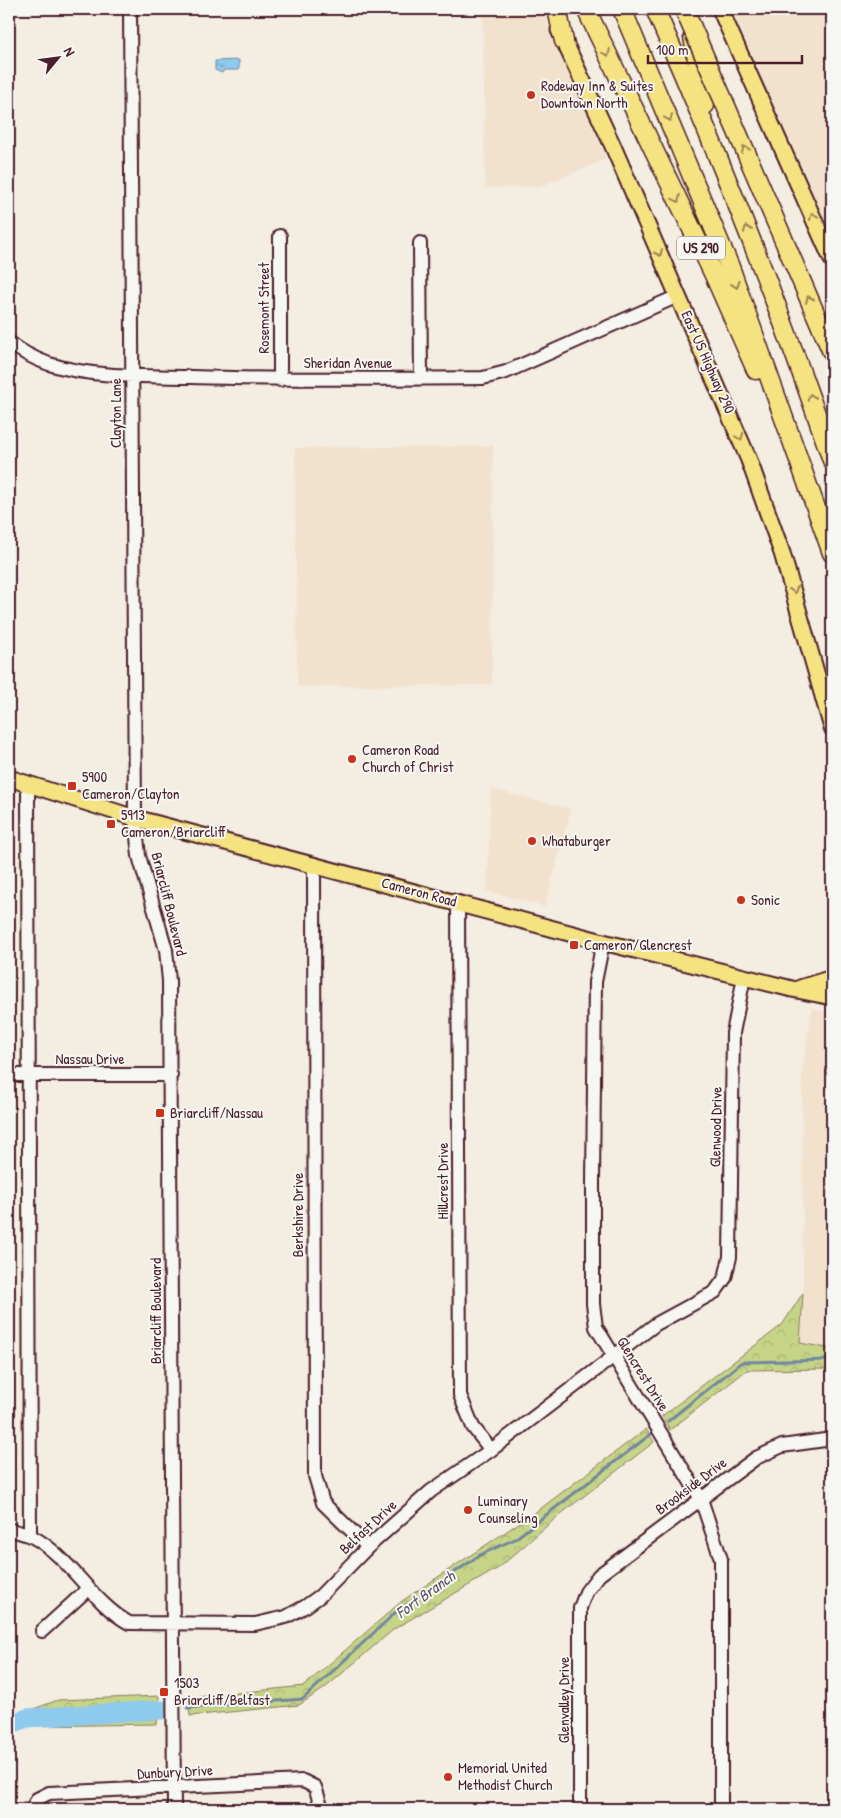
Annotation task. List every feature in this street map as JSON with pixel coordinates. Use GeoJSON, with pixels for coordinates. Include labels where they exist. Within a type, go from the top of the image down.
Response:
{"type":"FeatureCollection","features":[{"type":"Feature","properties":{"kind":"highway"},"geometry":{"type":"LineString","coordinates":[[557,9],[564,41]]}},
{"type":"Feature","properties":{"kind":"highway","name":"US 290"},"geometry":{"type":"LineString","coordinates":[[586,9],[714,275],[776,418],[810,489],[832,552]]}},
{"type":"Feature","properties":{"kind":"highway"},"geometry":{"type":"LineString","coordinates":[[622,9],[723,249],[810,489]]}},
{"type":"Feature","properties":{"kind":"highway"},"geometry":{"type":"LineString","coordinates":[[655,9],[714,147],[801,368],[832,460]]}},
{"type":"Feature","properties":{"kind":"highway"},"geometry":{"type":"LineString","coordinates":[[686,9],[714,147]]}},
{"type":"Feature","properties":{"kind":"highway"},"geometry":{"type":"LineString","coordinates":[[686,9],[831,350]]}},
{"type":"Feature","properties":{"kind":"main road","name":"East US Highway 290"},"geometry":{"type":"LineString","coordinates":[[550,9],[730,413],[769,513],[796,599],[832,728]]}},
{"type":"Feature","properties":{"kind":"main road"},"geometry":{"type":"LineString","coordinates":[[720,9],[832,260]]}},
{"type":"Feature","properties":{"kind":"main road","name":"Cameron Road"},"geometry":{"type":"LineString","coordinates":[[9,778],[135,818],[603,942],[792,989],[832,997]]}},
{"type":"Feature","properties":{"kind":"main road"},"geometry":{"type":"LineString","coordinates":[[792,989],[832,978]]}},
{"type":"Feature","properties":{"kind":"street","name":"Clayton Lane"},"geometry":{"type":"LineString","coordinates":[[130,9],[135,818]]}},
{"type":"Feature","properties":{"kind":"street","name":"Rosemont Street"},"geometry":{"type":"LineString","coordinates":[[280,236],[280,380]]}},
{"type":"Feature","properties":{"kind":"street"},"geometry":{"type":"LineString","coordinates":[[420,243],[421,378]]}},
{"type":"Feature","properties":{"kind":"street","name":"Sheridan Avenue"},"geometry":{"type":"LineString","coordinates":[[9,342],[19,350],[48,364],[84,371],[132,375],[280,380],[483,378],[498,376],[678,296]]}},
{"type":"Feature","properties":{"kind":"street"},"geometry":{"type":"LineString","coordinates":[[28,784],[30,1536]]}},
{"type":"Feature","properties":{"kind":"street","name":"Briarcliff Boulevard"},"geometry":{"type":"LineString","coordinates":[[135,818],[141,865],[166,950],[170,981],[174,1809]]}},
{"type":"Feature","properties":{"kind":"street","name":"Berkshire Drive"},"geometry":{"type":"LineString","coordinates":[[314,864],[315,1476],[323,1502],[368,1547]]}},
{"type":"Feature","properties":{"kind":"street","name":"Hillcrest Drive"},"geometry":{"type":"LineString","coordinates":[[458,903],[460,1395],[473,1427],[490,1450]]}},
{"type":"Feature","properties":{"kind":"street","name":"Glencrest Drive"},"geometry":{"type":"LineString","coordinates":[[603,942],[595,982],[593,1304],[596,1327],[701,1499],[721,1559],[722,1809]]}},
{"type":"Feature","properties":{"kind":"street","name":"Glenwood Drive"},"geometry":{"type":"LineString","coordinates":[[725,1278],[730,1257],[733,1033],[744,977]]}},
{"type":"Feature","properties":{"kind":"street","name":"Nassau Drive"},"geometry":{"type":"LineString","coordinates":[[9,1075],[171,1074]]}},
{"type":"Feature","properties":{"kind":"street","name":"Belfast Drive"},"geometry":{"type":"LineString","coordinates":[[9,1529],[30,1536],[59,1556],[113,1614],[129,1623],[173,1625],[255,1624],[286,1617],[320,1596],[368,1547],[431,1491],[490,1450],[656,1324],[715,1292],[725,1278]]}},
{"type":"Feature","properties":{"kind":"street","name":"Brookside Drive"},"geometry":{"type":"LineString","coordinates":[[586,1592],[599,1575],[756,1458],[782,1446],[832,1439]]}},
{"type":"Feature","properties":{"kind":"street"},"geometry":{"type":"LineString","coordinates":[[42,1631],[88,1589]]}},
{"type":"Feature","properties":{"kind":"street","name":"Glenvalley Drive"},"geometry":{"type":"LineString","coordinates":[[580,1809],[580,1608],[586,1592]]}},
{"type":"Feature","properties":{"kind":"street","name":"Dunbury Drive"},"geometry":{"type":"LineString","coordinates":[[34,1804],[49,1793],[303,1781],[315,1787],[322,1809]]}},
{"type":"Feature","properties":{"kind":"shaded area"},"geometry":{"type":"Polygon","coordinates":[[[483,9],[541,9],[607,159],[539,187],[485,188],[483,9]]]}},
{"type":"Feature","properties":{"kind":"shaded area"},"geometry":{"type":"Polygon","coordinates":[[[731,9],[832,9],[832,240],[817,206],[731,9]]]}},
{"type":"Feature","properties":{"kind":"shaded area"},"geometry":{"type":"Polygon","coordinates":[[[493,446],[492,685],[297,686],[295,448],[493,446]]]}},
{"type":"Feature","properties":{"kind":"shaded area"},"geometry":{"type":"Polygon","coordinates":[[[491,789],[571,809],[545,907],[487,891],[491,789]]]}},
{"type":"Feature","properties":{"kind":"shaded area"},"geometry":{"type":"Polygon","coordinates":[[[812,1008],[832,1014],[832,1349],[828,1350],[800,1343],[803,1293],[802,1072],[812,1008]]]}},
{"type":"Feature","properties":{"kind":"green space"},"geometry":{"type":"Polygon","coordinates":[[[803,1293],[800,1343],[832,1349],[832,1369],[747,1370],[670,1430],[662,1416],[782,1325],[803,1293]]]}},
{"type":"Feature","properties":{"kind":"green space"},"geometry":{"type":"Polygon","coordinates":[[[646,1429],[654,1442],[557,1517],[500,1567],[394,1629],[325,1688],[299,1705],[190,1716],[188,1698],[304,1686],[402,1601],[540,1509],[646,1429]]]}},
{"type":"Feature","properties":{"kind":"green space"},"geometry":{"type":"Polygon","coordinates":[[[159,1696],[157,1724],[29,1726],[9,1734],[9,1718],[58,1700],[159,1696]]]}},
{"type":"Feature","properties":{"kind":"water"},"geometry":{"type":"Polygon","coordinates":[[[239,60],[239,70],[224,70],[222,73],[215,70],[215,61],[239,60]]]}},
{"type":"Feature","properties":{"kind":"waterway","name":"Fort Branch"},"geometry":{"type":"LineString","coordinates":[[668,1421],[742,1362],[832,1360]]}},
{"type":"Feature","properties":{"kind":"waterway","name":"Fort Branch"},"geometry":{"type":"LineString","coordinates":[[187,1708],[303,1699],[395,1613],[480,1555],[515,1539],[651,1434]]}},
{"type":"Feature","properties":{"kind":"waterway","name":"Fort Branch"},"geometry":{"type":"LineString","coordinates":[[9,1725],[27,1718],[161,1710]]}},
{"type":"Feature","properties":{"kind":"place","name":"Rodeway Inn & Suites Downtown North"},"geometry":{"type":"Point","coordinates":[531,95]}},
{"type":"Feature","properties":{"kind":"place","name":"Cameron Road Church of Christ"},"geometry":{"type":"Point","coordinates":[352,759]}},
{"type":"Feature","properties":{"kind":"place","name":"5900 Cameron/Clayton"},"geometry":{"type":"Point","coordinates":[72,786]}},
{"type":"Feature","properties":{"kind":"place","name":"5913 Cameron/Briarcliff"},"geometry":{"type":"Point","coordinates":[111,824]}},
{"type":"Feature","properties":{"kind":"place","name":"Whataburger"},"geometry":{"type":"Point","coordinates":[532,841]}},
{"type":"Feature","properties":{"kind":"place","name":"Sonic"},"geometry":{"type":"Point","coordinates":[741,900]}},
{"type":"Feature","properties":{"kind":"place","name":"Cameron/Glencrest"},"geometry":{"type":"Point","coordinates":[574,945]}},
{"type":"Feature","properties":{"kind":"place","name":"Briarcliff/Nassau"},"geometry":{"type":"Point","coordinates":[160,1113]}},
{"type":"Feature","properties":{"kind":"place","name":"Luminary Counseling"},"geometry":{"type":"Point","coordinates":[468,1510]}},
{"type":"Feature","properties":{"kind":"place","name":"1503 Briarcliff/Belfast"},"geometry":{"type":"Point","coordinates":[164,1692]}},
{"type":"Feature","properties":{"kind":"place","name":"Memorial United Methodist Church"},"geometry":{"type":"Point","coordinates":[448,1777]}}]}
